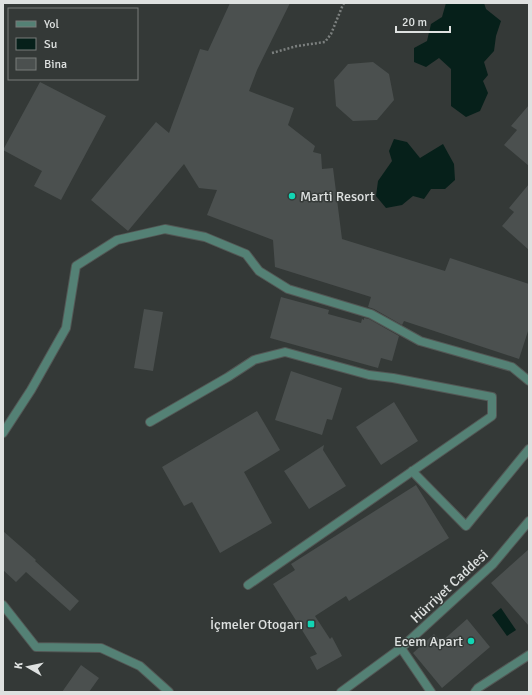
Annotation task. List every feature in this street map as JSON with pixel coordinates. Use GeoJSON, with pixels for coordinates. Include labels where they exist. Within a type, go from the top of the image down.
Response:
{"type":"FeatureCollection","features":[{"type":"Feature","properties":{"kind":"street"},"geometry":{"type":"LineString","coordinates":[[3,433],[31,390],[66,328],[76,266],[117,240],[165,229],[204,238],[246,254],[259,271],[288,289],[371,314],[420,341],[512,367],[529,381]]}},
{"type":"Feature","properties":{"kind":"street"},"geometry":{"type":"LineString","coordinates":[[150,422],[228,377],[254,360],[285,352],[369,375],[393,378],[492,397],[492,416],[248,585]]}},
{"type":"Feature","properties":{"kind":"street"},"geometry":{"type":"LineString","coordinates":[[412,471],[466,526],[529,449]]}},
{"type":"Feature","properties":{"kind":"street","name":"Hürriyet Caddesi"},"geometry":{"type":"LineString","coordinates":[[341,692],[401,648],[493,564],[529,521]]}},
{"type":"Feature","properties":{"kind":"street"},"geometry":{"type":"LineString","coordinates":[[3,605],[36,647],[101,648],[140,666],[169,692]]}},
{"type":"Feature","properties":{"kind":"street"},"geometry":{"type":"LineString","coordinates":[[401,648],[431,692]]}},
{"type":"Feature","properties":{"kind":"street"},"geometry":{"type":"LineString","coordinates":[[475,692],[478,688],[529,656]]}},
{"type":"Feature","properties":{"kind":"path"},"geometry":{"type":"LineString","coordinates":[[272,54],[297,46],[325,42],[332,34],[344,3]]}},
{"type":"Feature","properties":{"kind":"water"},"geometry":{"type":"Polygon","coordinates":[[[446,3],[484,3],[486,9],[501,21],[496,36],[494,51],[484,62],[488,75],[483,81],[488,93],[480,111],[466,117],[451,106],[451,69],[439,58],[426,67],[414,62],[414,48],[427,41],[431,24],[442,17],[446,3]]]}},
{"type":"Feature","properties":{"kind":"water"},"geometry":{"type":"Polygon","coordinates":[[[394,139],[407,142],[420,158],[443,144],[454,164],[455,180],[445,189],[431,189],[424,199],[413,196],[402,205],[386,208],[376,196],[378,181],[392,161],[389,151],[394,139]]]}},
{"type":"Feature","properties":{"kind":"water"},"geometry":{"type":"Polygon","coordinates":[[[501,608],[516,630],[507,636],[492,615],[501,608]]]}},
{"type":"Feature","properties":{"kind":"building"},"geometry":{"type":"Polygon","coordinates":[[[230,3],[290,3],[257,70],[249,91],[294,108],[288,125],[315,146],[313,152],[321,154],[322,169],[333,168],[342,239],[445,271],[450,258],[529,284],[529,328],[519,359],[404,321],[402,325],[368,307],[371,297],[275,267],[273,240],[207,215],[217,190],[199,188],[184,164],[128,231],[91,200],[156,122],[169,133],[200,49],[208,51],[230,3]]]}},
{"type":"Feature","properties":{"kind":"building"},"geometry":{"type":"Polygon","coordinates":[[[373,62],[389,74],[394,100],[377,120],[353,121],[336,106],[334,80],[348,64],[373,62]]]}},
{"type":"Feature","properties":{"kind":"building"},"geometry":{"type":"Polygon","coordinates":[[[40,82],[106,116],[61,200],[34,186],[42,171],[3,150],[40,82]]]}},
{"type":"Feature","properties":{"kind":"building"},"geometry":{"type":"Polygon","coordinates":[[[529,105],[529,166],[504,145],[517,130],[511,126],[529,105]]]}},
{"type":"Feature","properties":{"kind":"building"},"geometry":{"type":"Polygon","coordinates":[[[529,184],[529,250],[502,226],[514,212],[509,208],[529,184]]]}},
{"type":"Feature","properties":{"kind":"building"},"geometry":{"type":"Polygon","coordinates":[[[281,297],[329,310],[328,314],[361,323],[362,319],[364,320],[364,318],[369,319],[399,336],[392,361],[381,358],[378,368],[270,338],[281,297]]]}},
{"type":"Feature","properties":{"kind":"building"},"geometry":{"type":"Polygon","coordinates":[[[144,309],[163,312],[153,371],[134,368],[144,309]]]}},
{"type":"Feature","properties":{"kind":"building"},"geometry":{"type":"Polygon","coordinates":[[[291,371],[342,388],[332,420],[327,419],[322,435],[275,420],[291,371]]]}},
{"type":"Feature","properties":{"kind":"building"},"geometry":{"type":"Polygon","coordinates":[[[394,402],[418,441],[381,465],[356,427],[394,402]]]}},
{"type":"Feature","properties":{"kind":"building"},"geometry":{"type":"Polygon","coordinates":[[[257,411],[280,450],[244,472],[272,523],[220,553],[192,502],[184,506],[162,467],[257,411]]]}},
{"type":"Feature","properties":{"kind":"building"},"geometry":{"type":"Polygon","coordinates":[[[324,445],[323,450],[346,486],[309,509],[284,471],[324,445]]]}},
{"type":"Feature","properties":{"kind":"building"},"geometry":{"type":"Polygon","coordinates":[[[416,485],[449,538],[349,601],[346,596],[315,616],[330,639],[332,637],[342,656],[317,670],[310,657],[317,654],[273,584],[295,570],[291,564],[416,485]]]}},
{"type":"Feature","properties":{"kind":"building"},"geometry":{"type":"Polygon","coordinates":[[[3,531],[79,601],[70,611],[26,572],[16,582],[3,570],[3,531]]]}},
{"type":"Feature","properties":{"kind":"building"},"geometry":{"type":"Polygon","coordinates":[[[529,549],[529,626],[491,583],[529,549]]]}},
{"type":"Feature","properties":{"kind":"building"},"geometry":{"type":"Polygon","coordinates":[[[467,619],[490,647],[442,688],[413,653],[434,634],[441,642],[467,619]]]}},
{"type":"Feature","properties":{"kind":"building"},"geometry":{"type":"Polygon","coordinates":[[[81,665],[99,678],[89,692],[62,692],[81,665]]]}},
{"type":"Feature","properties":{"kind":"place","name":"Marti Resort"},"geometry":{"type":"Point","coordinates":[292,196]}},
{"type":"Feature","properties":{"kind":"place","name":"İçmeler Otogarı"},"geometry":{"type":"Point","coordinates":[311,624]}},
{"type":"Feature","properties":{"kind":"place","name":"Ecem Apart"},"geometry":{"type":"Point","coordinates":[471,641]}}]}
